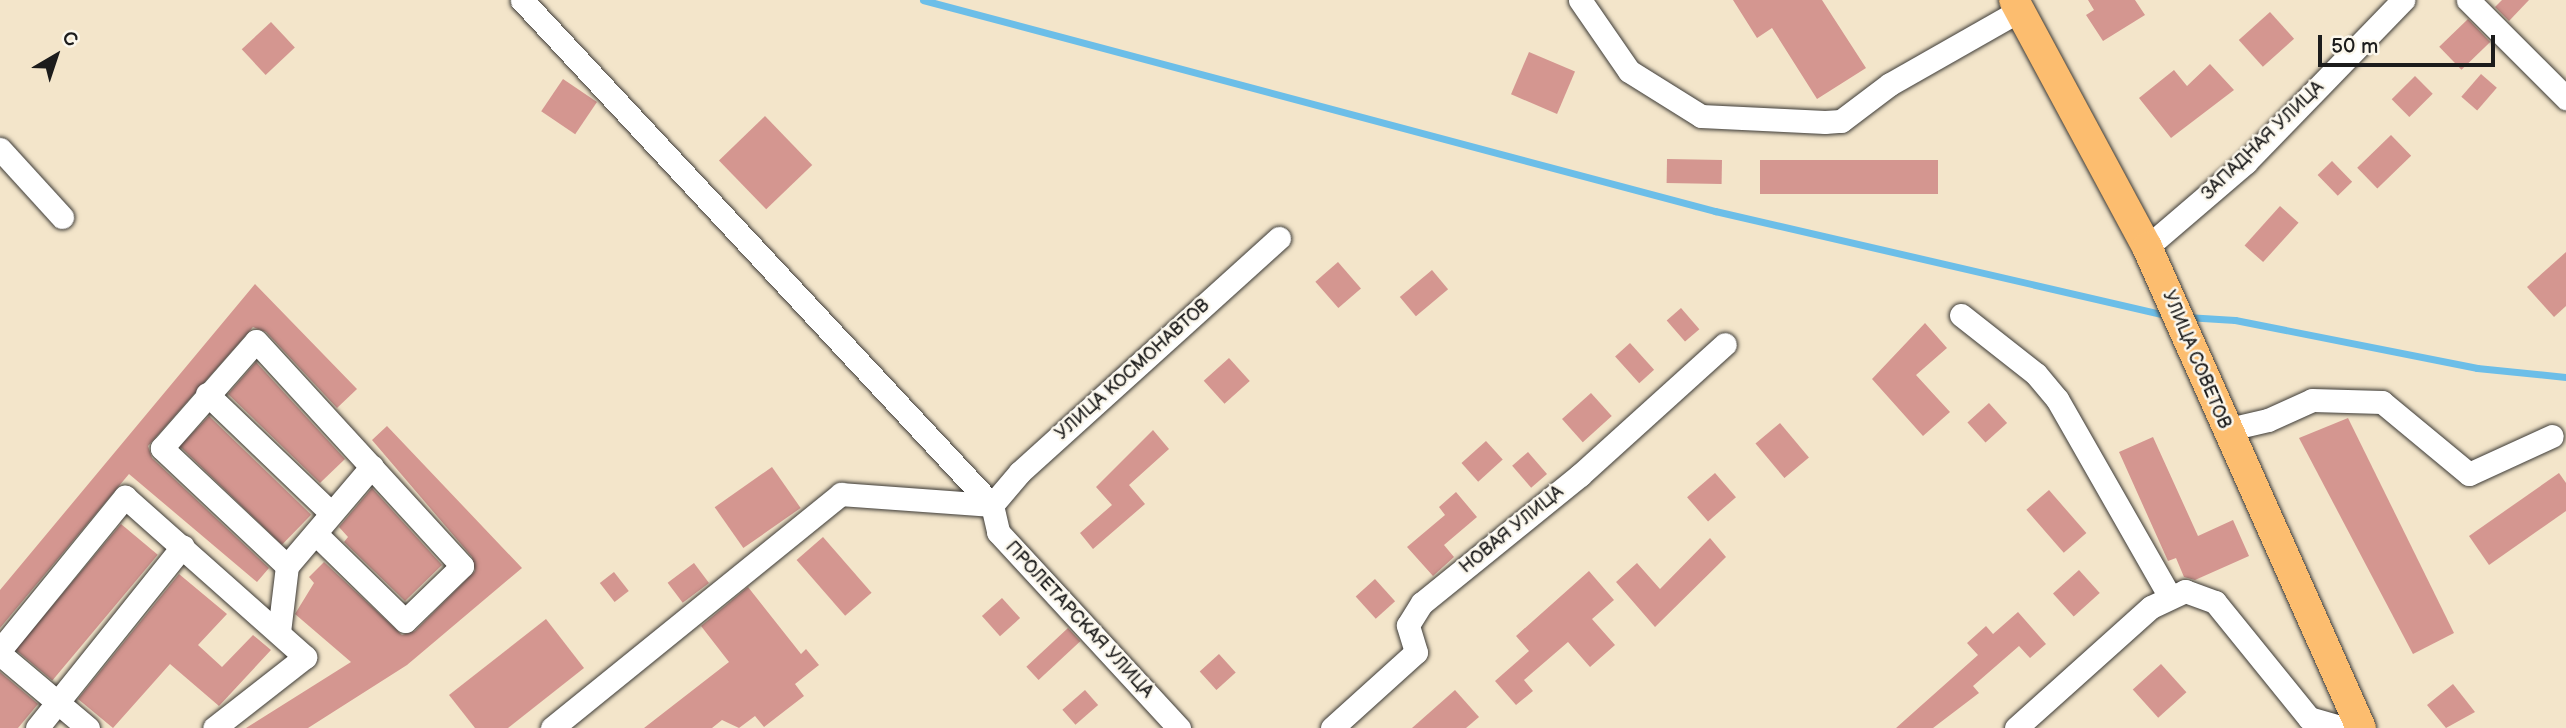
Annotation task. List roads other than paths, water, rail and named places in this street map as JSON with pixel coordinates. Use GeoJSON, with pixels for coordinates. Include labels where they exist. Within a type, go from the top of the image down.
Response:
{"type":"FeatureCollection","features":[{"type":"Feature","properties":{"kind":"main road","name":"УЛИЦА СОВЕТОВ"},"geometry":{"type":"LineString","coordinates":[[2017,5],[2147,247],[2225,430],[2361,728]]}},
{"type":"Feature","properties":{"kind":"street"},"geometry":{"type":"LineString","coordinates":[[522,0],[992,505]]}},
{"type":"Feature","properties":{"kind":"street"},"geometry":{"type":"LineString","coordinates":[[1580,0],[1629,71],[1701,116],[1825,122],[1841,121],[1890,84],[2017,5]]}},
{"type":"Feature","properties":{"kind":"street","name":"ЗАПАДНАЯ УЛИЦА"},"geometry":{"type":"LineString","coordinates":[[2147,247],[2246,162],[2403,0]]}},
{"type":"Feature","properties":{"kind":"street"},"geometry":{"type":"LineString","coordinates":[[2468,0],[2566,98]]}},
{"type":"Feature","properties":{"kind":"street"},"geometry":{"type":"LineString","coordinates":[[0,149],[62,217]]}},
{"type":"Feature","properties":{"kind":"street","name":"УЛИЦА КОСМОНАВТОВ"},"geometry":{"type":"LineString","coordinates":[[992,505],[1020,472],[1279,238]]}},
{"type":"Feature","properties":{"kind":"street"},"geometry":{"type":"LineString","coordinates":[[1961,314],[2036,374],[2057,399],[2169,595]]}},
{"type":"Feature","properties":{"kind":"street"},"geometry":{"type":"LineString","coordinates":[[287,566],[162,447],[256,341],[462,565],[405,621],[317,535]]}},
{"type":"Feature","properties":{"kind":"street","name":"НОВАЯ УЛИЦА"},"geometry":{"type":"LineString","coordinates":[[1332,728],[1416,652],[1408,625],[1422,603],[1580,475],[1725,344]]}},
{"type":"Feature","properties":{"kind":"street"},"geometry":{"type":"LineString","coordinates":[[207,394],[329,511]]}},
{"type":"Feature","properties":{"kind":"street"},"geometry":{"type":"LineString","coordinates":[[2225,430],[2268,420],[2312,400],[2382,402],[2469,474],[2552,436]]}},
{"type":"Feature","properties":{"kind":"street"},"geometry":{"type":"LineString","coordinates":[[279,632],[287,566],[317,535],[329,511],[372,466]]}},
{"type":"Feature","properties":{"kind":"street"},"geometry":{"type":"LineString","coordinates":[[552,728],[841,494],[992,505]]}},
{"type":"Feature","properties":{"kind":"street"},"geometry":{"type":"LineString","coordinates":[[88,728],[0,652],[125,497],[305,657],[214,728]]}},
{"type":"Feature","properties":{"kind":"street","name":"ПРОЛЕТАРСКАЯ УЛИЦА"},"geometry":{"type":"LineString","coordinates":[[992,505],[998,532],[1179,728]]}},
{"type":"Feature","properties":{"kind":"street"},"geometry":{"type":"LineString","coordinates":[[37,728],[183,546]]}},
{"type":"Feature","properties":{"kind":"street"},"geometry":{"type":"LineString","coordinates":[[2016,728],[2169,595],[2185,591],[2215,602],[2309,718],[2345,728]]}},
{"type":"Feature","properties":{"kind":"waterway"},"geometry":{"type":"LineString","coordinates":[[923,0],[1715,211],[2170,316]]}},
{"type":"Feature","properties":{"kind":"waterway"},"geometry":{"type":"LineString","coordinates":[[2186,317],[2235,320],[2477,368],[2566,377]]}}]}
